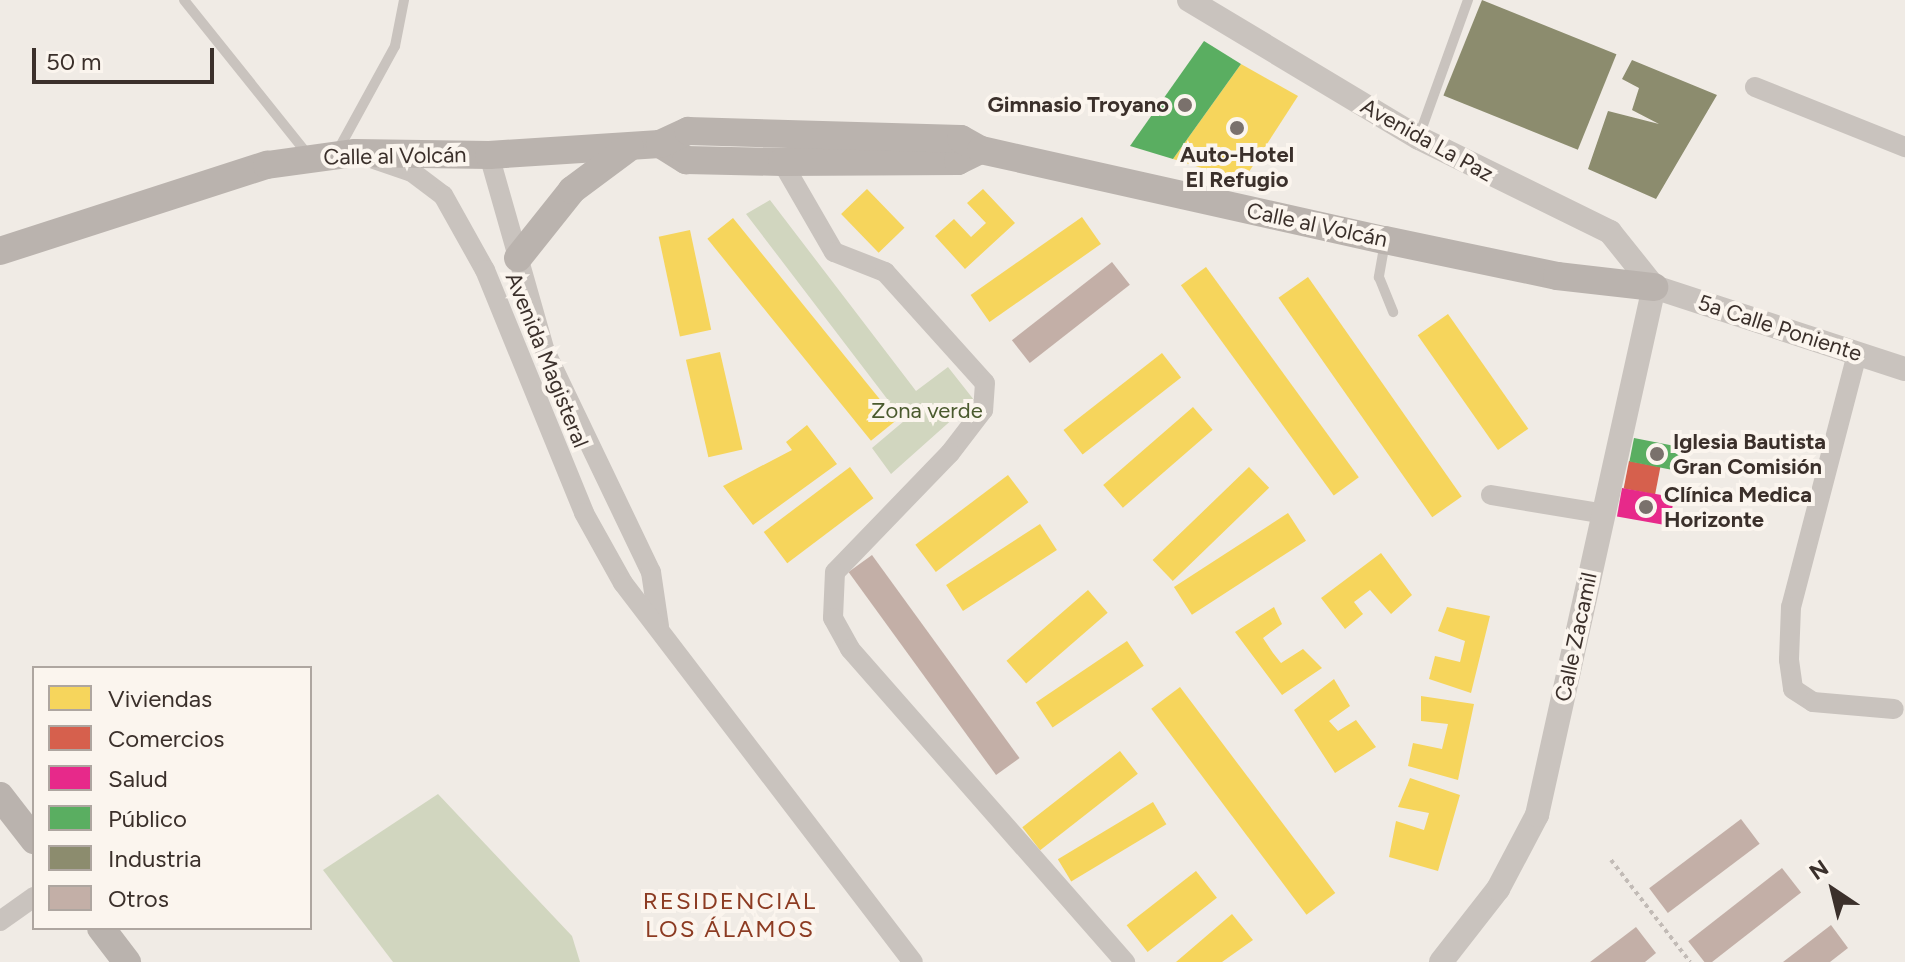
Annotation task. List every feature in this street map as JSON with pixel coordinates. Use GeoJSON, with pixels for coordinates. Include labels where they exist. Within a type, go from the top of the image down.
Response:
{"type":"FeatureCollection","features":[{"type":"Feature","properties":{"kind":"main road","name":"Calle al Volcán"},"geometry":{"type":"LineString","coordinates":[[0,251],[118,209],[334,155],[489,155],[632,146],[660,144],[688,131],[961,139],[981,150],[1385,240],[1557,276],[1654,287]]}},
{"type":"Feature","properties":{"kind":"main road","name":"Calle al Volcán"},"geometry":{"type":"LineString","coordinates":[[660,144],[686,160],[782,162],[958,161],[981,150]]}},
{"type":"Feature","properties":{"kind":"main road"},"geometry":{"type":"LineString","coordinates":[[518,258],[572,190],[632,146]]}},
{"type":"Feature","properties":{"kind":"main road"},"geometry":{"type":"LineString","coordinates":[[0,796],[32,837]]}},
{"type":"Feature","properties":{"kind":"main road"},"geometry":{"type":"LineString","coordinates":[[103,930],[127,962]]}},
{"type":"Feature","properties":{"kind":"street","name":"Avenida La Paz"},"geometry":{"type":"LineString","coordinates":[[1189,0],[1419,138],[1610,232],[1654,287]]}},
{"type":"Feature","properties":{"kind":"street"},"geometry":{"type":"LineString","coordinates":[[1755,87],[1905,147]]}},
{"type":"Feature","properties":{"kind":"street","name":"Avenida Magisteral"},"geometry":{"type":"LineString","coordinates":[[334,155],[412,172],[443,195],[485,270],[584,513],[623,583],[659,626],[913,962]]}},
{"type":"Feature","properties":{"kind":"street","name":"Avenida Magisteral"},"geometry":{"type":"LineString","coordinates":[[489,155],[545,351],[651,572],[659,626]]}},
{"type":"Feature","properties":{"kind":"street"},"geometry":{"type":"LineString","coordinates":[[782,162],[834,252],[885,272],[985,383],[983,410],[950,453],[835,572],[833,618],[850,649],[1125,962]]}},
{"type":"Feature","properties":{"kind":"street"},"geometry":{"type":"LineString","coordinates":[[485,270],[518,258]]}},
{"type":"Feature","properties":{"kind":"street","name":"5a Calle Poniente"},"geometry":{"type":"LineString","coordinates":[[1654,287],[1905,369]]}},
{"type":"Feature","properties":{"kind":"street","name":"Calle Zacamil"},"geometry":{"type":"LineString","coordinates":[[1452,959],[1537,815],[1654,287]]}},
{"type":"Feature","properties":{"kind":"street"},"geometry":{"type":"LineString","coordinates":[[1857,354],[1791,607],[1789,660],[1793,689],[1813,702],[1894,709]]}},
{"type":"Feature","properties":{"kind":"street"},"geometry":{"type":"LineString","coordinates":[[1491,495],[1604,514]]}},
{"type":"Feature","properties":{"kind":"street"},"geometry":{"type":"LineString","coordinates":[[0,921],[32,898]]}},
{"type":"Feature","properties":{"kind":"lane"},"geometry":{"type":"LineString","coordinates":[[184,0],[334,155],[395,46],[404,0]]}},
{"type":"Feature","properties":{"kind":"lane"},"geometry":{"type":"LineString","coordinates":[[1419,138],[1468,0]]}},
{"type":"Feature","properties":{"kind":"lane"},"geometry":{"type":"LineString","coordinates":[[1385,240],[1379,277],[1393,312]]}},
{"type":"Feature","properties":{"kind":"path"},"geometry":{"type":"LineString","coordinates":[[1611,860],[1690,962]]}},
{"type":"Feature","properties":{"kind":"green space","name":"Zona verde"},"geometry":{"type":"Polygon","coordinates":[[[770,200],[916,391],[948,367],[974,400],[891,474],[872,448],[904,421],[746,214],[770,200]]]}},
{"type":"Feature","properties":{"kind":"green space"},"geometry":{"type":"Polygon","coordinates":[[[438,794],[572,936],[580,962],[393,962],[323,870],[438,794]]]}},
{"type":"Feature","properties":{"kind":"building: Viviendas","name":"Auto-Hotel El Refugio"},"geometry":{"type":"Polygon","coordinates":[[[1241,64],[1298,96],[1243,181],[1173,159],[1241,64]]]}},
{"type":"Feature","properties":{"kind":"building: Viviendas"},"geometry":{"type":"Polygon","coordinates":[[[867,189],[905,228],[879,253],[841,214],[867,189]]]}},
{"type":"Feature","properties":{"kind":"building: Viviendas"},"geometry":{"type":"Polygon","coordinates":[[[983,189],[1015,223],[965,269],[935,236],[954,219],[971,237],[986,223],[967,203],[983,189]]]}},
{"type":"Feature","properties":{"kind":"building: Viviendas"},"geometry":{"type":"Polygon","coordinates":[[[1082,217],[1101,244],[990,322],[971,295],[1082,217]]]}},
{"type":"Feature","properties":{"kind":"building: Viviendas"},"geometry":{"type":"Polygon","coordinates":[[[733,218],[897,420],[871,441],[707,239],[733,218]]]}},
{"type":"Feature","properties":{"kind":"building: Viviendas"},"geometry":{"type":"Polygon","coordinates":[[[690,230],[711,330],[680,336],[659,237],[690,230]]]}},
{"type":"Feature","properties":{"kind":"building: Viviendas"},"geometry":{"type":"Polygon","coordinates":[[[1206,267],[1359,477],[1334,496],[1181,285],[1206,267]]]}},
{"type":"Feature","properties":{"kind":"building: Viviendas"},"geometry":{"type":"Polygon","coordinates":[[[1308,277],[1462,497],[1432,517],[1279,298],[1308,277]]]}},
{"type":"Feature","properties":{"kind":"building: Viviendas"},"geometry":{"type":"Polygon","coordinates":[[[1448,314],[1528,429],[1498,450],[1418,335],[1448,314]]]}},
{"type":"Feature","properties":{"kind":"building: Viviendas"},"geometry":{"type":"Polygon","coordinates":[[[720,352],[742,449],[708,457],[686,360],[720,352]]]}},
{"type":"Feature","properties":{"kind":"building: Viviendas"},"geometry":{"type":"Polygon","coordinates":[[[1162,353],[1181,377],[1083,454],[1063,430],[1162,353]]]}},
{"type":"Feature","properties":{"kind":"building: Viviendas"},"geometry":{"type":"Polygon","coordinates":[[[1193,407],[1213,430],[1123,508],[1103,485],[1193,407]]]}},
{"type":"Feature","properties":{"kind":"building: Viviendas"},"geometry":{"type":"Polygon","coordinates":[[[807,425],[837,464],[753,525],[723,486],[792,450],[786,442],[807,425]]]}},
{"type":"Feature","properties":{"kind":"building: Viviendas"},"geometry":{"type":"Polygon","coordinates":[[[850,467],[873,498],[787,563],[764,532],[850,467]]]}},
{"type":"Feature","properties":{"kind":"building: Viviendas"},"geometry":{"type":"Polygon","coordinates":[[[1249,467],[1269,488],[1173,581],[1153,560],[1249,467]]]}},
{"type":"Feature","properties":{"kind":"building: Viviendas"},"geometry":{"type":"Polygon","coordinates":[[[1008,475],[1028,502],[936,572],[915,545],[1008,475]]]}},
{"type":"Feature","properties":{"kind":"building: Viviendas"},"geometry":{"type":"Polygon","coordinates":[[[1288,513],[1306,541],[1192,615],[1174,587],[1288,513]]]}},
{"type":"Feature","properties":{"kind":"building: Viviendas"},"geometry":{"type":"Polygon","coordinates":[[[1040,524],[1057,550],[963,611],[946,585],[1040,524]]]}},
{"type":"Feature","properties":{"kind":"building: Viviendas"},"geometry":{"type":"Polygon","coordinates":[[[1381,553],[1412,595],[1391,614],[1370,590],[1354,602],[1363,614],[1345,629],[1321,598],[1381,553]]]}},
{"type":"Feature","properties":{"kind":"building: Viviendas"},"geometry":{"type":"Polygon","coordinates":[[[1088,590],[1108,613],[1026,683],[1006,661],[1088,590]]]}},
{"type":"Feature","properties":{"kind":"building: Viviendas"},"geometry":{"type":"Polygon","coordinates":[[[1274,607],[1282,624],[1263,638],[1273,653],[1281,663],[1303,649],[1322,668],[1282,695],[1235,632],[1274,607]]]}},
{"type":"Feature","properties":{"kind":"building: Viviendas"},"geometry":{"type":"Polygon","coordinates":[[[1447,607],[1490,616],[1471,693],[1429,679],[1435,656],[1460,662],[1465,641],[1438,631],[1447,607]]]}},
{"type":"Feature","properties":{"kind":"building: Viviendas"},"geometry":{"type":"Polygon","coordinates":[[[1127,641],[1144,666],[1053,727],[1036,703],[1127,641]]]}},
{"type":"Feature","properties":{"kind":"building: Viviendas"},"geometry":{"type":"Polygon","coordinates":[[[1334,679],[1350,706],[1329,721],[1338,731],[1356,720],[1376,747],[1335,773],[1294,710],[1334,679]]]}},
{"type":"Feature","properties":{"kind":"building: Viviendas"},"geometry":{"type":"Polygon","coordinates":[[[1180,687],[1335,893],[1307,915],[1151,709],[1180,687]]]}},
{"type":"Feature","properties":{"kind":"building: Viviendas"},"geometry":{"type":"Polygon","coordinates":[[[1421,696],[1474,704],[1458,780],[1408,766],[1413,743],[1442,749],[1448,724],[1421,721],[1421,696]]]}},
{"type":"Feature","properties":{"kind":"building: Viviendas"},"geometry":{"type":"Polygon","coordinates":[[[1120,751],[1138,774],[1040,850],[1022,827],[1120,751]]]}},
{"type":"Feature","properties":{"kind":"building: Viviendas"},"geometry":{"type":"Polygon","coordinates":[[[1410,778],[1460,795],[1438,871],[1389,857],[1396,821],[1424,830],[1429,813],[1398,807],[1410,778]]]}},
{"type":"Feature","properties":{"kind":"building: Viviendas"},"geometry":{"type":"Polygon","coordinates":[[[1153,802],[1166,824],[1071,881],[1058,859],[1153,802]]]}},
{"type":"Feature","properties":{"kind":"building: Viviendas"},"geometry":{"type":"Polygon","coordinates":[[[1196,871],[1217,898],[1148,952],[1127,925],[1196,871]]]}},
{"type":"Feature","properties":{"kind":"building: Viviendas"},"geometry":{"type":"Polygon","coordinates":[[[1232,914],[1253,940],[1222,962],[1176,962],[1232,914]]]}},
{"type":"Feature","properties":{"kind":"building: Comercios"},"geometry":{"type":"Polygon","coordinates":[[[1629,461],[1660,467],[1655,495],[1624,488],[1629,461]]]}},
{"type":"Feature","properties":{"kind":"building: Salud","name":"Clínica Medica Horizonte"},"geometry":{"type":"Polygon","coordinates":[[[1622,488],[1674,497],[1669,526],[1617,517],[1622,488]]]}},
{"type":"Feature","properties":{"kind":"building: Público","name":"Gimnasio Troyano"},"geometry":{"type":"Polygon","coordinates":[[[1204,41],[1241,64],[1173,159],[1130,146],[1204,41]]]}},
{"type":"Feature","properties":{"kind":"building: Público","name":"Iglesia Bautista Gran Comisión"},"geometry":{"type":"Polygon","coordinates":[[[1634,438],[1685,448],[1680,471],[1629,462],[1634,438]]]}},
{"type":"Feature","properties":{"kind":"building: Industria"},"geometry":{"type":"Polygon","coordinates":[[[1482,0],[1616,54],[1578,150],[1443,95],[1482,0]]]}},
{"type":"Feature","properties":{"kind":"building: Industria"},"geometry":{"type":"Polygon","coordinates":[[[1632,60],[1717,95],[1656,199],[1588,169],[1608,111],[1659,124],[1632,110],[1639,88],[1622,79],[1632,60]]]}},
{"type":"Feature","properties":{"kind":"building: Otros"},"geometry":{"type":"Polygon","coordinates":[[[1112,262],[1130,285],[1030,363],[1012,340],[1112,262]]]}},
{"type":"Feature","properties":{"kind":"building: Otros"},"geometry":{"type":"Polygon","coordinates":[[[872,555],[1020,758],[996,775],[849,572],[872,555]]]}},
{"type":"Feature","properties":{"kind":"building: Otros"},"geometry":{"type":"Polygon","coordinates":[[[1741,819],[1760,844],[1668,913],[1649,888],[1741,819]]]}},
{"type":"Feature","properties":{"kind":"building: Otros"},"geometry":{"type":"Polygon","coordinates":[[[1782,868],[1801,892],[1712,962],[1704,962],[1688,941],[1782,868]]]}},
{"type":"Feature","properties":{"kind":"building: Otros"},"geometry":{"type":"Polygon","coordinates":[[[1831,925],[1848,948],[1830,962],[1783,962],[1831,925]]]}},
{"type":"Feature","properties":{"kind":"building: Otros"},"geometry":{"type":"Polygon","coordinates":[[[1636,927],[1656,953],[1645,962],[1590,962],[1636,927]]]}},
{"type":"Feature","properties":{"kind":"place","name":"Gimnasio Troyano"},"geometry":{"type":"Point","coordinates":[1185,105]}},
{"type":"Feature","properties":{"kind":"place","name":"Auto-Hotel El Refugio"},"geometry":{"type":"Point","coordinates":[1237,128]}},
{"type":"Feature","properties":{"kind":"place","name":"Iglesia Bautista Gran Comisión"},"geometry":{"type":"Point","coordinates":[1657,454]}},
{"type":"Feature","properties":{"kind":"place","name":"Clínica Medica Horizonte"},"geometry":{"type":"Point","coordinates":[1646,507]}},
{"type":"Feature","properties":{"kind":"district","name":"RESIDENCIAL LOS ÁLAMOS"},"geometry":{"type":"Point","coordinates":[730,915]}}]}
